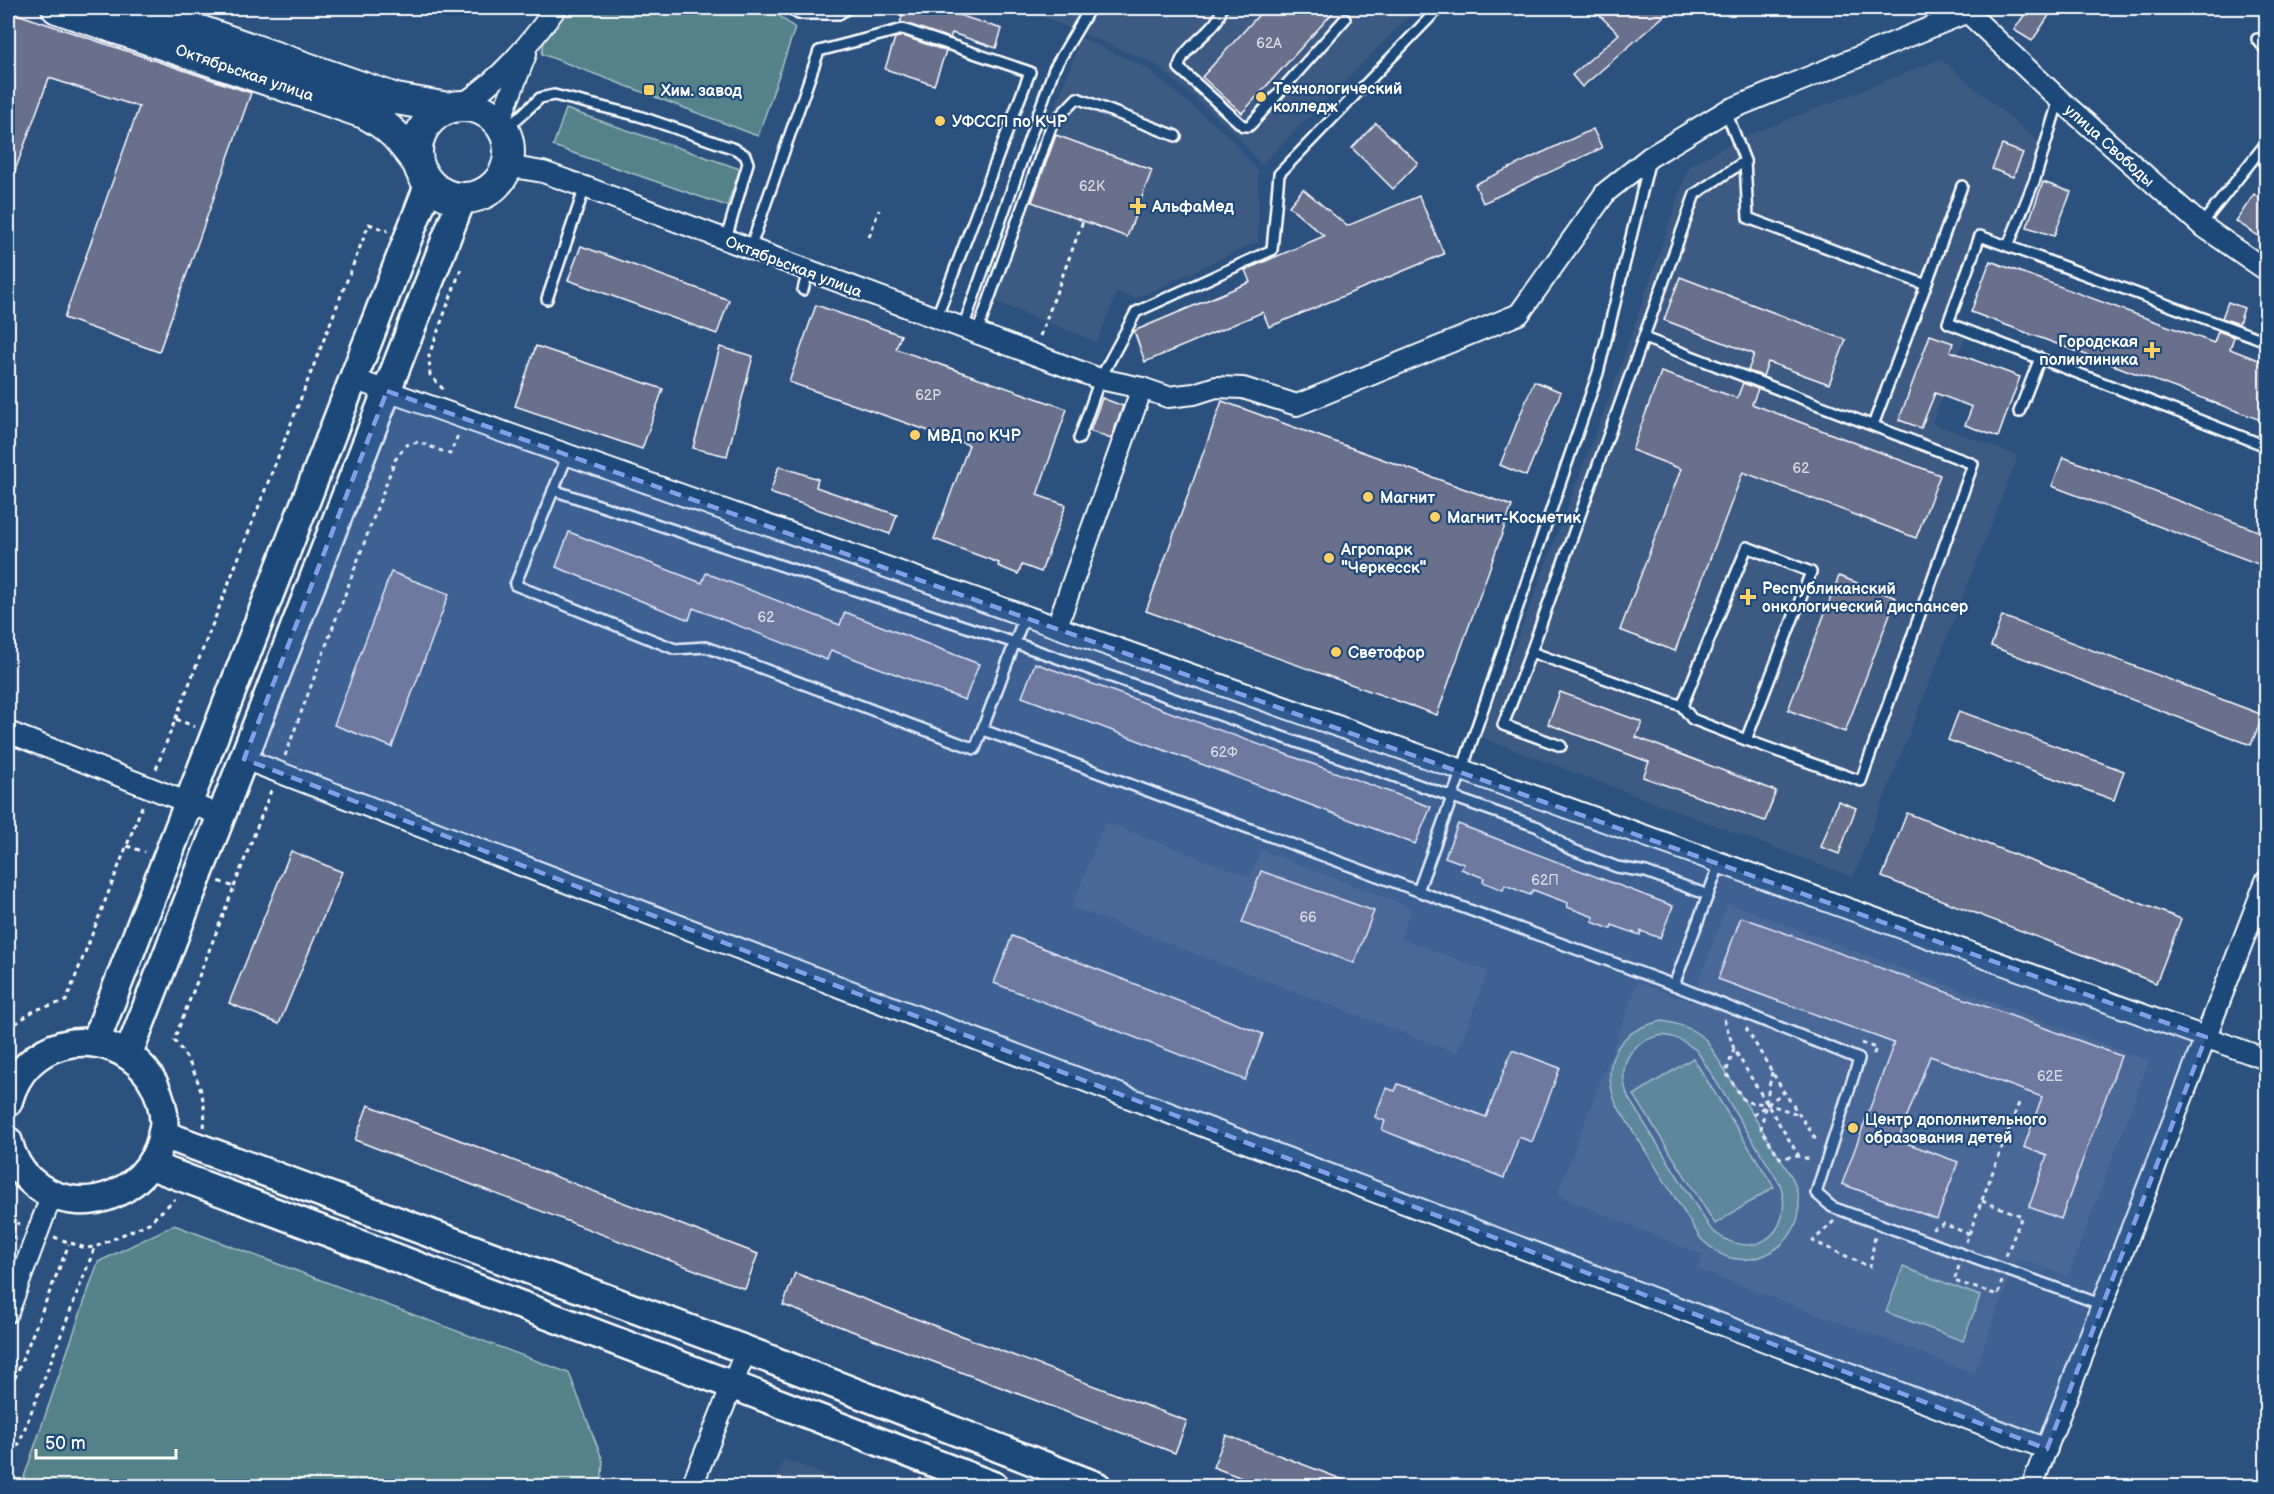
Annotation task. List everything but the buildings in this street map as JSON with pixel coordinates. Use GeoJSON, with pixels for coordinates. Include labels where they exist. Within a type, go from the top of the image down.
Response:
{"type":"FeatureCollection","features":[{"type":"Feature","properties":{"kind":"main road","name":"Октябрьская улица"},"geometry":{"type":"LineString","coordinates":[[57,8],[364,113],[394,131],[438,192],[450,197],[462,198]]}},
{"type":"Feature","properties":{"kind":"main road","name":"Октябрьская улица"},"geometry":{"type":"LineString","coordinates":[[134,8],[396,99],[484,110],[502,127]]}},
{"type":"Feature","properties":{"kind":"main road"},"geometry":{"type":"LineString","coordinates":[[423,173],[416,148],[423,129],[436,114],[455,106]]}},
{"type":"Feature","properties":{"kind":"main road"},"geometry":{"type":"LineString","coordinates":[[462,198],[475,197],[486,192],[503,176],[510,149],[502,127]]}},
{"type":"Feature","properties":{"kind":"street"},"geometry":{"type":"LineString","coordinates":[[455,106],[495,81],[530,44],[556,8]]}},
{"type":"Feature","properties":{"kind":"street","name":"Октябрьская улица"},"geometry":{"type":"LineString","coordinates":[[507,166],[543,172],[585,187],[750,249],[805,280],[936,319],[1100,379],[1142,388],[1168,397],[1194,394],[1216,387],[1243,388],[1298,405],[1519,314],[1606,192],[1650,158],[1726,111],[1966,10]]}},
{"type":"Feature","properties":{"kind":"street","name":"улица Свободы"},"geometry":{"type":"LineString","coordinates":[[1966,10],[2059,99],[2201,225],[2266,270]]}},
{"type":"Feature","properties":{"kind":"street"},"geometry":{"type":"LineString","coordinates":[[502,127],[530,44]]}},
{"type":"Feature","properties":{"kind":"street"},"geometry":{"type":"LineString","coordinates":[[95,1043],[407,238],[423,173]]}},
{"type":"Feature","properties":{"kind":"street"},"geometry":{"type":"LineString","coordinates":[[128,1055],[462,198]]}},
{"type":"Feature","properties":{"kind":"street"},"geometry":{"type":"LineString","coordinates":[[353,379],[1057,626],[2266,1059]]}},
{"type":"Feature","properties":{"kind":"street"},"geometry":{"type":"LineString","coordinates":[[1057,626],[1142,388]]}},
{"type":"Feature","properties":{"kind":"street"},"geometry":{"type":"LineString","coordinates":[[8,732],[222,816]]}},
{"type":"Feature","properties":{"kind":"street"},"geometry":{"type":"LineString","coordinates":[[244,759],[2047,1449]]}},
{"type":"Feature","properties":{"kind":"street"},"geometry":{"type":"LineString","coordinates":[[2032,1486],[2266,881]]}},
{"type":"Feature","properties":{"kind":"street"},"geometry":{"type":"LineString","coordinates":[[8,1102],[14,1084],[30,1063],[52,1048],[78,1042],[104,1044],[128,1055],[148,1073],[160,1096],[164,1122],[159,1149],[146,1171],[127,1189],[103,1199],[77,1201],[52,1194],[30,1180],[14,1160],[8,1141]]}},
{"type":"Feature","properties":{"kind":"street"},"geometry":{"type":"LineString","coordinates":[[162,1134],[746,1350],[1097,1486]]}},
{"type":"Feature","properties":{"kind":"street"},"geometry":{"type":"LineString","coordinates":[[150,1165],[994,1486]]}},
{"type":"Feature","properties":{"kind":"street"},"geometry":{"type":"LineString","coordinates":[[8,1312],[52,1194]]}},
{"type":"Feature","properties":{"kind":"street"},"geometry":{"type":"LineString","coordinates":[[692,1486],[746,1350]]}},
{"type":"Feature","properties":{"kind":"lane"},"geometry":{"type":"LineString","coordinates":[[790,8],[798,14],[839,14],[848,8]]}},
{"type":"Feature","properties":{"kind":"lane"},"geometry":{"type":"LineString","coordinates":[[970,331],[1054,69],[1090,8]]}},
{"type":"Feature","properties":{"kind":"lane"},"geometry":{"type":"LineString","coordinates":[[1221,8],[1217,19],[1182,58],[1179,68],[1243,126],[1249,126],[1345,19]]}},
{"type":"Feature","properties":{"kind":"lane"},"geometry":{"type":"LineString","coordinates":[[1079,438],[1100,379],[1136,312],[1272,250],[1280,174],[1439,8]]}},
{"type":"Feature","properties":{"kind":"lane"},"geometry":{"type":"LineString","coordinates":[[750,249],[819,51],[903,29],[1030,72],[936,319]]}},
{"type":"Feature","properties":{"kind":"lane"},"geometry":{"type":"LineString","coordinates":[[2257,39],[2266,50]]}},
{"type":"Feature","properties":{"kind":"lane"},"geometry":{"type":"LineString","coordinates":[[502,127],[540,98],[554,95],[639,116],[745,155],[748,164],[726,240]]}},
{"type":"Feature","properties":{"kind":"lane"},"geometry":{"type":"LineString","coordinates":[[970,331],[1052,124],[1077,98],[1176,136]]}},
{"type":"Feature","properties":{"kind":"lane"},"geometry":{"type":"LineString","coordinates":[[2008,246],[2035,179],[2059,99]]}},
{"type":"Feature","properties":{"kind":"lane"},"geometry":{"type":"LineString","coordinates":[[1726,111],[1745,161],[1748,218],[1926,285]]}},
{"type":"Feature","properties":{"kind":"lane"},"geometry":{"type":"LineString","coordinates":[[2201,225],[2266,143]]}},
{"type":"Feature","properties":{"kind":"lane"},"geometry":{"type":"LineString","coordinates":[[1418,891],[1453,796],[1598,373],[1650,158]]}},
{"type":"Feature","properties":{"kind":"lane"},"geometry":{"type":"LineString","coordinates":[[1561,746],[1503,725],[1695,194],[1745,161]]}},
{"type":"Feature","properties":{"kind":"lane"},"geometry":{"type":"LineString","coordinates":[[1873,425],[1962,186]]}},
{"type":"Feature","properties":{"kind":"lane"},"geometry":{"type":"LineString","coordinates":[[547,299],[585,187]]}},
{"type":"Feature","properties":{"kind":"lane"},"geometry":{"type":"LineString","coordinates":[[2266,341],[1980,236],[1948,323],[2266,446]]}},
{"type":"Feature","properties":{"kind":"lane"},"geometry":{"type":"LineString","coordinates":[[1531,652],[1682,706],[1692,719],[1861,781],[1973,464],[1644,338]]}},
{"type":"Feature","properties":{"kind":"lane"},"geometry":{"type":"LineString","coordinates":[[2019,412],[2040,358]]}},
{"type":"Feature","properties":{"kind":"lane"},"geometry":{"type":"LineString","coordinates":[[568,454],[515,585],[675,649],[706,646],[975,749],[1025,615]]}},
{"type":"Feature","properties":{"kind":"lane"},"geometry":{"type":"LineString","coordinates":[[553,490],[1015,643],[1453,796],[1538,827],[1568,848],[1617,867],[1646,872],[1708,895]]}},
{"type":"Feature","properties":{"kind":"lane"},"geometry":{"type":"LineString","coordinates":[[1682,706],[1747,547],[1811,572],[1746,740]]}},
{"type":"Feature","properties":{"kind":"lane"},"geometry":{"type":"LineString","coordinates":[[982,730],[1674,985],[1859,1059],[1816,1193],[1832,1207],[2103,1305]]}},
{"type":"Feature","properties":{"kind":"lane"},"geometry":{"type":"LineString","coordinates":[[1674,985],[1720,862]]}},
{"type":"Feature","properties":{"kind":"path"},"geometry":{"type":"LineString","coordinates":[[869,237],[879,210]]}},
{"type":"Feature","properties":{"kind":"path"},"geometry":{"type":"LineString","coordinates":[[1034,355],[1044,322],[1083,221]]}},
{"type":"Feature","properties":{"kind":"path"},"geometry":{"type":"LineString","coordinates":[[8,1029],[36,1010],[66,1001],[369,224],[407,238]]}},
{"type":"Feature","properties":{"kind":"path"},"geometry":{"type":"LineString","coordinates":[[441,252],[464,260],[429,355],[430,375],[443,389],[452,394]]}},
{"type":"Feature","properties":{"kind":"path"},"geometry":{"type":"LineString","coordinates":[[283,761],[395,460],[406,444],[418,442],[450,453],[465,418]]}},
{"type":"Feature","properties":{"kind":"path"},"geometry":{"type":"LineString","coordinates":[[1731,1008],[1723,1016],[1734,1050],[1799,1155]]}},
{"type":"Feature","properties":{"kind":"path"},"geometry":{"type":"LineString","coordinates":[[1755,1030],[1744,1026],[1784,1092],[1820,1144],[1824,1134]]}},
{"type":"Feature","properties":{"kind":"path"},"geometry":{"type":"LineString","coordinates":[[1734,1050],[1726,1073],[1745,1102],[1767,1104],[1800,1114]]}},
{"type":"Feature","properties":{"kind":"path"},"geometry":{"type":"LineString","coordinates":[[1772,1072],[1761,1128],[1780,1158],[1799,1155],[1814,1161],[1817,1153]]}},
{"type":"Feature","properties":{"kind":"path"},"geometry":{"type":"LineString","coordinates":[[1753,1115],[1784,1092]]}},
{"type":"Feature","properties":{"kind":"path"},"geometry":{"type":"LineString","coordinates":[[1965,1246],[2019,1104]]}},
{"type":"Feature","properties":{"kind":"path"},"geometry":{"type":"LineString","coordinates":[[1982,1201],[2022,1216],[2005,1261]]}},
{"type":"Feature","properties":{"kind":"path"},"geometry":{"type":"LineString","coordinates":[[1826,1216],[1836,1220],[1813,1241],[1870,1267],[1876,1234]]}},
{"type":"Feature","properties":{"kind":"path"},"geometry":{"type":"LineString","coordinates":[[11,1246],[14,1237],[14,1222]]}},
{"type":"Feature","properties":{"kind":"path"},"geometry":{"type":"LineString","coordinates":[[8,1395],[70,1243]]}},
{"type":"Feature","properties":{"kind":"path"},"geometry":{"type":"LineString","coordinates":[[8,1472],[95,1246]]}},
{"type":"Feature","properties":{"kind":"path"},"geometry":{"type":"LineString","coordinates":[[1960,1264],[1954,1281],[1998,1295],[2003,1280]]}},
{"type":"Feature","properties":{"kind":"highlighted area"},"geometry":{"type":"Polygon","coordinates":[[[387,391],[2206,1037],[2047,1449],[244,759],[387,391]]]}},
{"type":"Feature","properties":{"kind":"shaded area","name":"Технологический колледж"},"geometry":{"type":"Polygon","coordinates":[[[1022,8],[1417,8],[1261,165],[1233,131],[1154,63],[1022,8]]]}},
{"type":"Feature","properties":{"kind":"shaded area","name":"АльфаМед"},"geometry":{"type":"Polygon","coordinates":[[[1081,38],[1146,68],[1228,136],[1258,171],[1258,241],[1137,298],[1117,292],[1097,342],[984,297],[1081,38]]]}},
{"type":"Feature","properties":{"kind":"shaded area","name":"Республиканский онкологический диспансер"},"geometry":{"type":"Polygon","coordinates":[[[1941,59],[2040,143],[2006,238],[1977,228],[1940,328],[1965,338],[1932,423],[2018,456],[1853,877],[1480,737],[1613,388],[1689,166],[1737,140],[1941,59]]]}},
{"type":"Feature","properties":{"kind":"shaded area"},"geometry":{"type":"Polygon","coordinates":[[[1105,822],[1250,877],[1261,850],[1412,908],[1400,938],[1488,971],[1457,1053],[1072,907],[1105,822]]]}},
{"type":"Feature","properties":{"kind":"shaded area","name":"Центр дополнительного образования детей"},"geometry":{"type":"Polygon","coordinates":[[[1728,903],[2149,1061],[2068,1276],[2017,1258],[1974,1373],[1697,1269],[1703,1255],[1557,1195],[1638,982],[1691,1002],[1728,903]]]}},
{"type":"Feature","properties":{"kind":"shaded area"},"geometry":{"type":"Polygon","coordinates":[[[784,1459],[854,1486],[773,1486],[784,1459]]]}},
{"type":"Feature","properties":{"kind":"green space"},"geometry":{"type":"Polygon","coordinates":[[[566,8],[769,8],[795,28],[758,136],[542,54],[544,41],[566,8]]]}},
{"type":"Feature","properties":{"kind":"green space"},"geometry":{"type":"Polygon","coordinates":[[[566,109],[740,169],[727,206],[553,146],[566,109]]]}},
{"type":"Feature","properties":{"kind":"green space"},"geometry":{"type":"Polygon","coordinates":[[[1662,1021],[1674,1024],[1691,1030],[1706,1040],[1793,1179],[1799,1203],[1796,1223],[1791,1234],[1783,1243],[1763,1256],[1751,1259],[1727,1257],[1701,1239],[1616,1104],[1610,1075],[1616,1050],[1623,1040],[1646,1025],[1662,1021]],[[1668,1036],[1651,1038],[1641,1043],[1628,1058],[1624,1076],[1629,1099],[1710,1228],[1725,1239],[1740,1244],[1754,1244],[1766,1239],[1776,1230],[1782,1218],[1783,1202],[1780,1184],[1697,1051],[1681,1040],[1668,1036]]]}},
{"type":"Feature","properties":{"kind":"green space"},"geometry":{"type":"Polygon","coordinates":[[[1693,1058],[1774,1187],[1715,1224],[1634,1095],[1693,1058]]]}},
{"type":"Feature","properties":{"kind":"green space"},"geometry":{"type":"Polygon","coordinates":[[[174,1225],[569,1373],[603,1461],[601,1486],[21,1486],[98,1262],[174,1225]]]}},
{"type":"Feature","properties":{"kind":"green space"},"geometry":{"type":"Polygon","coordinates":[[[1903,1267],[1980,1296],[1963,1341],[1886,1312],[1903,1267]]]}},
{"type":"Feature","properties":{"kind":"place","name":"Хим. завод"},"geometry":{"type":"Point","coordinates":[649,90]}},
{"type":"Feature","properties":{"kind":"place","name":"Технологический колледж"},"geometry":{"type":"Point","coordinates":[1261,97]}},
{"type":"Feature","properties":{"kind":"place","name":"УФССП по КЧР"},"geometry":{"type":"Point","coordinates":[940,121]}},
{"type":"Feature","properties":{"kind":"place","name":"АльфаМед"},"geometry":{"type":"Point","coordinates":[1138,206]}},
{"type":"Feature","properties":{"kind":"place","name":"Городская поликлиника"},"geometry":{"type":"Point","coordinates":[2152,350]}},
{"type":"Feature","properties":{"kind":"place","name":"МВД по КЧР"},"geometry":{"type":"Point","coordinates":[915,435]}},
{"type":"Feature","properties":{"kind":"place","name":"Магнит"},"geometry":{"type":"Point","coordinates":[1368,497]}},
{"type":"Feature","properties":{"kind":"place","name":"Магнит-Косметик"},"geometry":{"type":"Point","coordinates":[1435,517]}},
{"type":"Feature","properties":{"kind":"place","name":"Агропарк \"Черкесск\""},"geometry":{"type":"Point","coordinates":[1329,558]}},
{"type":"Feature","properties":{"kind":"place","name":"Республиканский онкологический диспансер"},"geometry":{"type":"Point","coordinates":[1748,597]}},
{"type":"Feature","properties":{"kind":"place","name":"Светофор"},"geometry":{"type":"Point","coordinates":[1336,652]}},
{"type":"Feature","properties":{"kind":"place","name":"Центр дополнительного образования детей"},"geometry":{"type":"Point","coordinates":[1853,1128]}}]}
